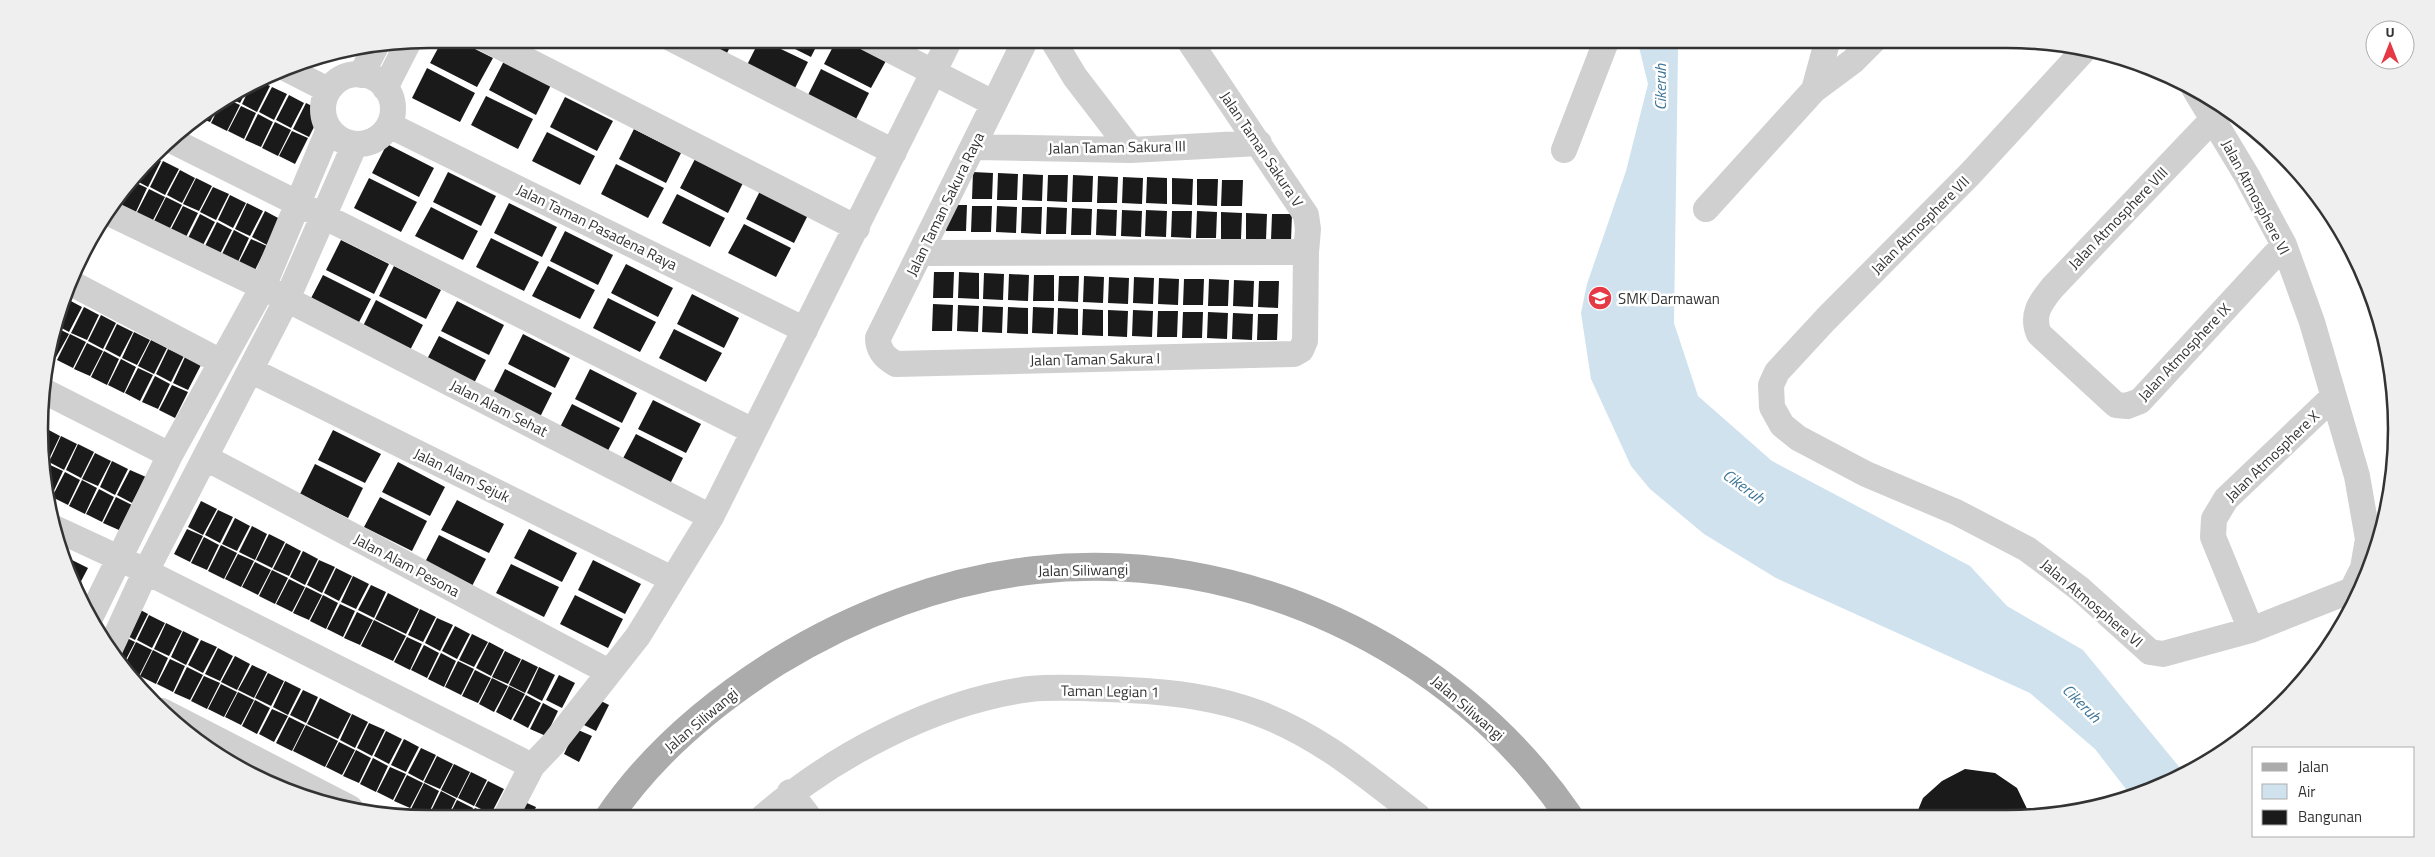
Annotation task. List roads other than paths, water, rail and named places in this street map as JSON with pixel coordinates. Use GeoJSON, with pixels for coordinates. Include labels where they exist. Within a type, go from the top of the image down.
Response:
{"type":"FeatureCollection","features":[{"type":"Feature","properties":{"kind":"main road","name":"Jalan Siliwangi"},"geometry":{"type":"LineString","coordinates":[[613,810],[624,794],[673,740],[744,683],[813,640],[888,606],[955,585],[1036,570],[1104,567],[1168,572],[1256,590],[1339,622],[1371,638],[1425,671],[1496,729],[1534,770],[1566,810]]}},
{"type":"Feature","properties":{"kind":"street"},"geometry":{"type":"LineString","coordinates":[[386,88],[406,48]]}},
{"type":"Feature","properties":{"kind":"street"},"geometry":{"type":"LineString","coordinates":[[503,48],[857,228]]}},
{"type":"Feature","properties":{"kind":"street"},"geometry":{"type":"LineString","coordinates":[[690,48],[894,152]]}},
{"type":"Feature","properties":{"kind":"street"},"geometry":{"type":"LineString","coordinates":[[887,48],[993,103]]}},
{"type":"Feature","properties":{"kind":"street"},"geometry":{"type":"LineString","coordinates":[[509,810],[532,766],[575,717],[638,636],[711,517],[946,48]]}},
{"type":"Feature","properties":{"kind":"street","name":"Jalan Taman Sakura Raya"},"geometry":{"type":"LineString","coordinates":[[896,364],[884,357],[878,344],[878,338],[922,253],[974,147],[993,103],[1021,48]]}},
{"type":"Feature","properties":{"kind":"street"},"geometry":{"type":"LineString","coordinates":[[1058,48],[1076,77],[1131,150]]}},
{"type":"Feature","properties":{"kind":"street","name":"Jalan Taman Sakura V"},"geometry":{"type":"LineString","coordinates":[[1194,48],[1306,215],[1308,229],[1305,341],[1301,350],[1294,354]]}},
{"type":"Feature","properties":{"kind":"street"},"geometry":{"type":"LineString","coordinates":[[1564,150],[1603,48]]}},
{"type":"Feature","properties":{"kind":"street"},"geometry":{"type":"LineString","coordinates":[[1814,90],[1826,48]]}},
{"type":"Feature","properties":{"kind":"street"},"geometry":{"type":"LineString","coordinates":[[1838,48],[1852,62]]}},
{"type":"Feature","properties":{"kind":"street"},"geometry":{"type":"LineString","coordinates":[[1706,209],[1814,90],[1852,62],[1866,48]]}},
{"type":"Feature","properties":{"kind":"street"},"geometry":{"type":"LineString","coordinates":[[361,75],[373,52]]}},
{"type":"Feature","properties":{"kind":"street","name":"Jalan Atmosphere VII"},"geometry":{"type":"LineString","coordinates":[[1772,407],[1771,385],[1777,372],[1826,319],[1970,174],[2081,55]]}},
{"type":"Feature","properties":{"kind":"street"},"geometry":{"type":"LineString","coordinates":[[294,73],[328,90]]}},
{"type":"Feature","properties":{"kind":"street"},"geometry":{"type":"LineString","coordinates":[[361,75],[379,81],[386,88],[392,106],[389,125],[375,139],[355,144],[345,141],[329,129],[323,109],[328,90],[342,78],[361,75]]}},
{"type":"Feature","properties":{"kind":"street","name":"Jalan Atmosphere VI"},"geometry":{"type":"LineString","coordinates":[[2203,103],[2284,246],[2312,322],[2357,476],[2368,539],[2367,551]]}},
{"type":"Feature","properties":{"kind":"street","name":"Jalan Atmosphere VIII"},"geometry":{"type":"LineString","coordinates":[[2035,325],[2038,306],[2052,288],[2213,119]]}},
{"type":"Feature","properties":{"kind":"street","name":"Jalan Taman Pasadena Raya"},"geometry":{"type":"LineString","coordinates":[[389,125],[805,330]]}},
{"type":"Feature","properties":{"kind":"street"},"geometry":{"type":"LineString","coordinates":[[94,610],[170,455],[263,287],[329,129]]}},
{"type":"Feature","properties":{"kind":"street"},"geometry":{"type":"LineString","coordinates":[[176,143],[323,218],[753,431]]}},
{"type":"Feature","properties":{"kind":"street","name":"Jalan Taman Sakura III"},"geometry":{"type":"LineString","coordinates":[[974,147],[1131,150],[1259,143]]}},
{"type":"Feature","properties":{"kind":"street"},"geometry":{"type":"LineString","coordinates":[[113,642],[145,573],[252,371],[287,299],[355,144]]}},
{"type":"Feature","properties":{"kind":"street","name":"Jalan Alam Sehat"},"geometry":{"type":"LineString","coordinates":[[113,215],[287,299],[711,517]]}},
{"type":"Feature","properties":{"kind":"street","name":"Jalan Atmosphere IX"},"geometry":{"type":"LineString","coordinates":[[2035,325],[2039,334],[2116,405],[2134,404],[2140,401],[2284,246]]}},
{"type":"Feature","properties":{"kind":"street"},"geometry":{"type":"LineString","coordinates":[[922,253],[1306,252]]}},
{"type":"Feature","properties":{"kind":"street"},"geometry":{"type":"LineString","coordinates":[[76,286],[221,362]]}},
{"type":"Feature","properties":{"kind":"street","name":"Jalan Taman Sakura I"},"geometry":{"type":"LineString","coordinates":[[896,364],[1294,354]]}},
{"type":"Feature","properties":{"kind":"street","name":"Jalan Alam Sejuk"},"geometry":{"type":"LineString","coordinates":[[252,371],[672,579]]}},
{"type":"Feature","properties":{"kind":"street"},"geometry":{"type":"LineString","coordinates":[[49,394],[170,455]]}},
{"type":"Feature","properties":{"kind":"street","name":"Jalan Atmosphere X"},"geometry":{"type":"LineString","coordinates":[[2251,630],[2215,546],[2214,519],[2226,499],[2333,397]]}},
{"type":"Feature","properties":{"kind":"street","name":"Jalan Atmosphere VI"},"geometry":{"type":"LineString","coordinates":[[1772,407],[1782,426],[1798,438],[1866,474],[1956,512],[2027,549],[2080,590],[2150,652],[2173,653],[2251,630],[2351,590]]}},
{"type":"Feature","properties":{"kind":"street","name":"Jalan Alam Pesona"},"geometry":{"type":"LineString","coordinates":[[206,458],[609,672]]}},
{"type":"Feature","properties":{"kind":"street"},"geometry":{"type":"LineString","coordinates":[[61,531],[119,558],[145,573],[532,766]]}},
{"type":"Feature","properties":{"kind":"street","name":"Taman Legian 1"},"geometry":{"type":"LineString","coordinates":[[771,810],[790,792],[877,741],[921,720],[978,700],[1031,689],[1169,692],[1226,702],[1259,713],[1321,742],[1410,810]]}},
{"type":"Feature","properties":{"kind":"street"},"geometry":{"type":"LineString","coordinates":[[193,728],[326,796]]}},
{"type":"Feature","properties":{"kind":"street"},"geometry":{"type":"LineString","coordinates":[[790,792],[803,810]]}},
{"type":"Feature","properties":{"kind":"water","name":"Cikeruh"},"geometry":{"type":"Polygon","coordinates":[[[1639,48],[1677,48],[1674,323],[1698,396],[1772,461],[1970,566],[2007,606],[2083,650],[2180,767],[2127,790],[2095,749],[2030,693],[1776,578],[1704,534],[1650,489],[1631,466],[1591,379],[1581,313],[1587,284],[1626,171],[1648,84],[1639,48]]]}},
{"type":"Feature","properties":{"kind":"place","name":"SMK Darmawan"},"geometry":{"type":"Point","coordinates":[1600,298]}}]}
